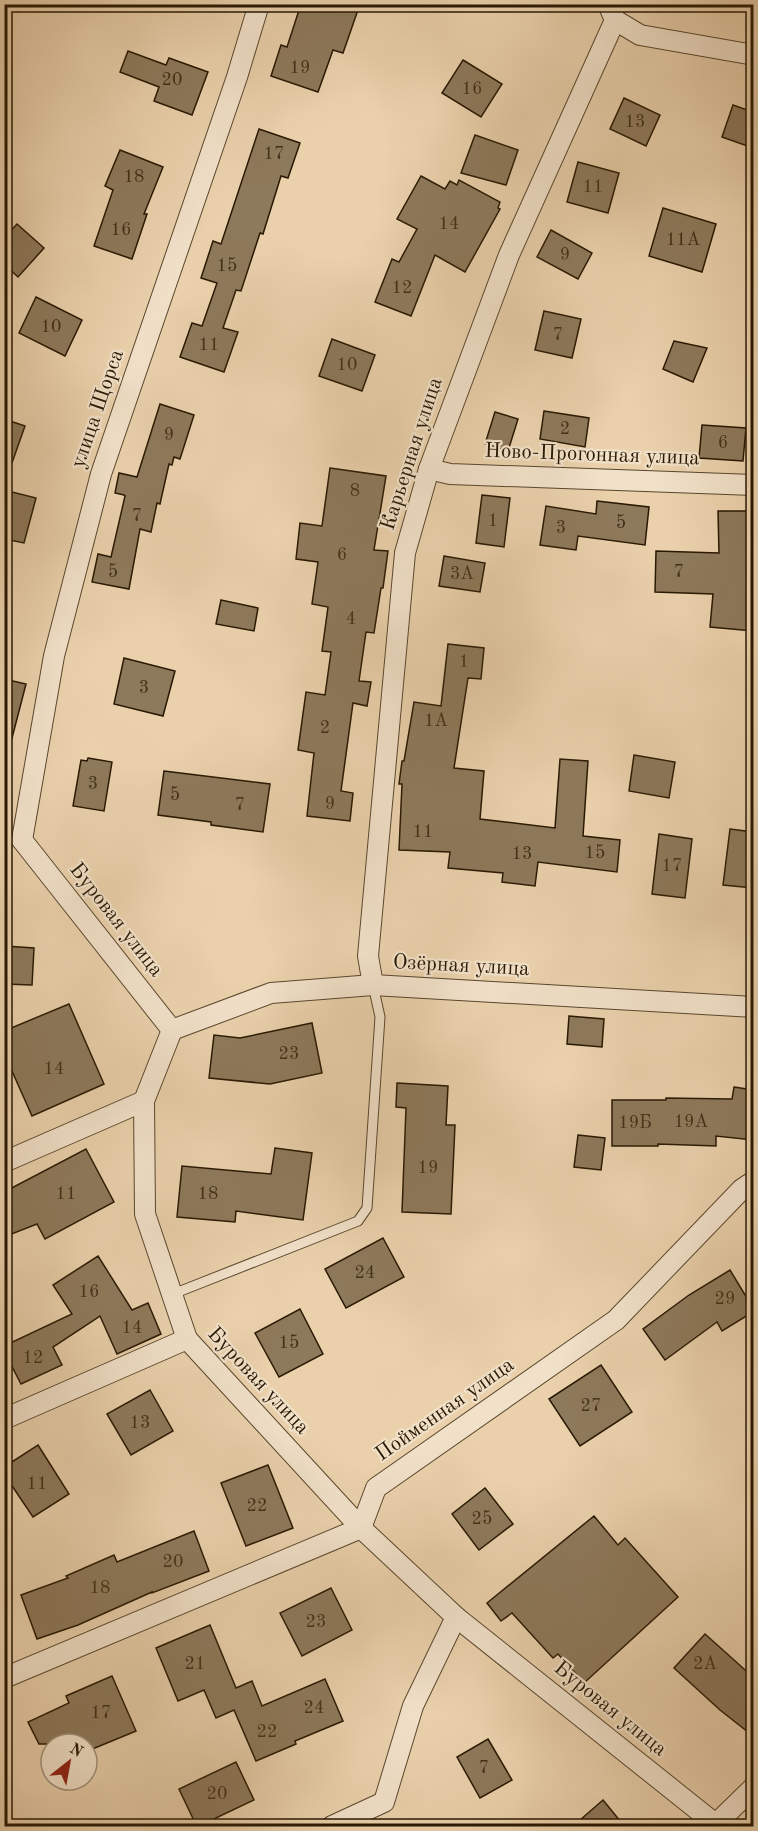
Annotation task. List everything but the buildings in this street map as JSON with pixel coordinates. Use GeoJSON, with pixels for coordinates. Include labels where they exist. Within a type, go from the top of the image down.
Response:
{"type":"FeatureCollection","features":[{"type":"Feature","properties":{"kind":"street","name":"улица Щорса"},"geometry":{"type":"LineString","coordinates":[[13,840],[54,656],[101,474],[237,78],[259,4]]}},
{"type":"Feature","properties":{"kind":"street"},"geometry":{"type":"LineString","coordinates":[[611,12],[640,34],[753,55]]}},
{"type":"Feature","properties":{"kind":"street","name":"Карьерная улица"},"geometry":{"type":"LineString","coordinates":[[373,985],[368,956],[405,553],[429,469],[509,255],[611,12]]}},
{"type":"Feature","properties":{"kind":"street","name":"Ново-Прогонная улица"},"geometry":{"type":"LineString","coordinates":[[429,469],[450,474],[753,485]]}},
{"type":"Feature","properties":{"kind":"street","name":"Буровая улица"},"geometry":{"type":"LineString","coordinates":[[13,840],[172,1030],[144,1101],[145,1214],[187,1339],[361,1528],[456,1617],[717,1826]]}},
{"type":"Feature","properties":{"kind":"street","name":"Озёрная улица"},"geometry":{"type":"LineString","coordinates":[[172,1030],[271,993],[373,985],[753,1006]]}},
{"type":"Feature","properties":{"kind":"street"},"geometry":{"type":"LineString","coordinates":[[4,1162],[144,1101]]}},
{"type":"Feature","properties":{"kind":"street","name":"Пойменная улица"},"geometry":{"type":"LineString","coordinates":[[361,1528],[376,1488],[616,1320],[742,1189],[753,1181]]}},
{"type":"Feature","properties":{"kind":"street"},"geometry":{"type":"LineString","coordinates":[[4,1419],[187,1339]]}},
{"type":"Feature","properties":{"kind":"street"},"geometry":{"type":"LineString","coordinates":[[4,1677],[361,1528]]}},
{"type":"Feature","properties":{"kind":"street"},"geometry":{"type":"LineString","coordinates":[[332,1827],[384,1802],[413,1706],[456,1617]]}},
{"type":"Feature","properties":{"kind":"street"},"geometry":{"type":"LineString","coordinates":[[717,1826],[753,1787]]}},
{"type":"Feature","properties":{"kind":"lane"},"geometry":{"type":"LineString","coordinates":[[173,1294],[358,1221],[367,1208],[380,1017],[373,985]]}}]}
